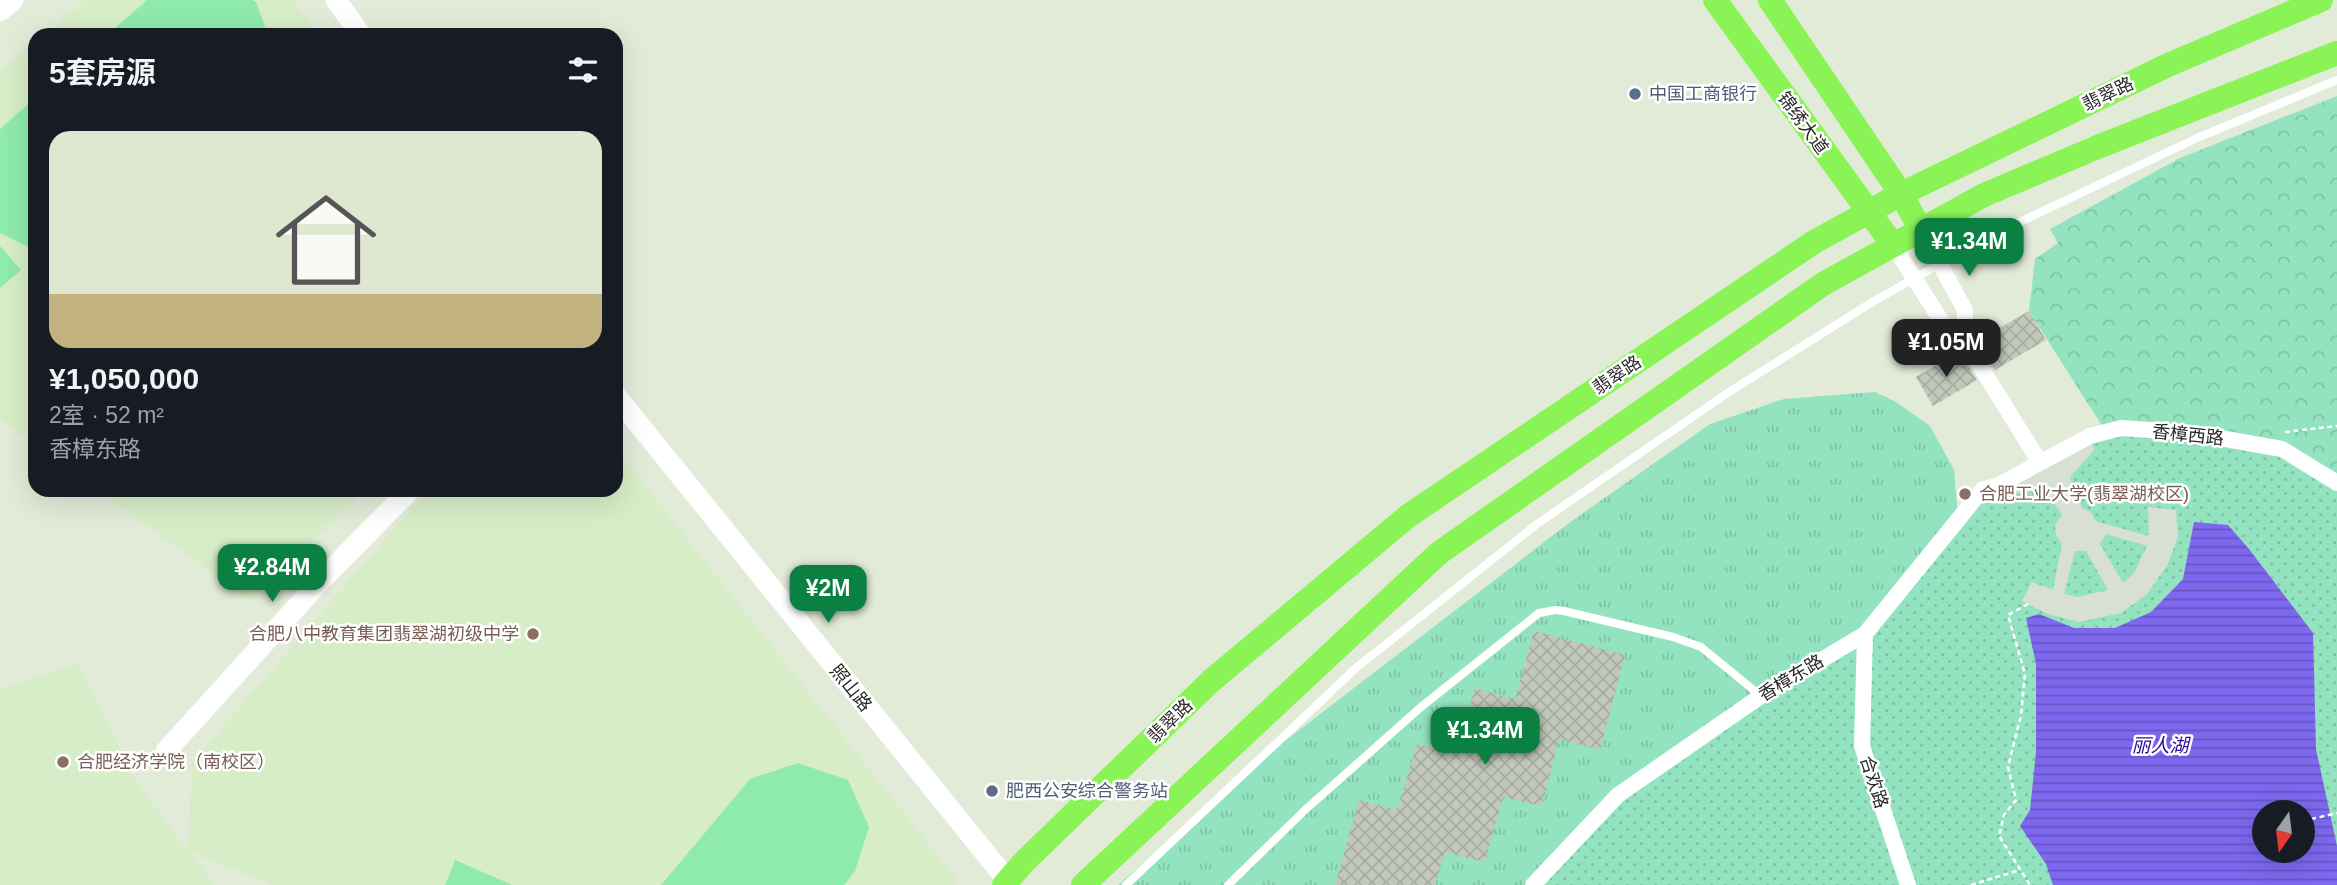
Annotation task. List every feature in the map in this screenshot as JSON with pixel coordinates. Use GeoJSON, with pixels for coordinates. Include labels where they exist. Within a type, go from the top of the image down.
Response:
{"type":"FeatureCollection","features":[{"type":"Feature","properties":{"kind":"main road","name":"锦绣大道"},"geometry":{"type":"LineString","coordinates":[[1715,0],[1893,245]]}},
{"type":"Feature","properties":{"kind":"main road"},"geometry":{"type":"LineString","coordinates":[[1770,0],[1901,194],[1921,230]]}},
{"type":"Feature","properties":{"kind":"main road","name":"翡翠路"},"geometry":{"type":"LineString","coordinates":[[1006,883],[1023,863],[1212,681],[1408,516],[1814,242],[1867,211],[2168,65],[2322,0]]}},
{"type":"Feature","properties":{"kind":"main road"},"geometry":{"type":"LineString","coordinates":[[1083,885],[1439,553],[1823,284],[1984,195],[2099,146],[2337,53]]}},
{"type":"Feature","properties":{"kind":"street"},"geometry":{"type":"LineString","coordinates":[[0,11],[13,0]]}},
{"type":"Feature","properties":{"kind":"street"},"geometry":{"type":"LineString","coordinates":[[336,0],[355,28]]}},
{"type":"Feature","properties":{"kind":"street"},"geometry":{"type":"LineString","coordinates":[[1921,230],[1965,310],[1964,340]]}},
{"type":"Feature","properties":{"kind":"street"},"geometry":{"type":"LineString","coordinates":[[1893,245],[1944,324],[1964,340],[2038,462]]}},
{"type":"Feature","properties":{"kind":"street","name":"照山路"},"geometry":{"type":"LineString","coordinates":[[623,405],[1006,883]]}},
{"type":"Feature","properties":{"kind":"street","name":"香樟西路"},"geometry":{"type":"LineString","coordinates":[[2038,462],[2090,436],[2121,428],[2192,433],[2282,449],[2337,483]]}},
{"type":"Feature","properties":{"kind":"street","name":"香樟东路"},"geometry":{"type":"LineString","coordinates":[[1533,885],[1618,795],[1761,695],[1865,634],[1983,489],[1997,486],[2038,462]]}},
{"type":"Feature","properties":{"kind":"street"},"geometry":{"type":"LineString","coordinates":[[166,751],[323,578],[403,497]]}},
{"type":"Feature","properties":{"kind":"street","name":"合欢路"},"geometry":{"type":"LineString","coordinates":[[1865,634],[1862,746],[1908,885]]}},
{"type":"Feature","properties":{"kind":"lane"},"geometry":{"type":"LineString","coordinates":[[1126,885],[1356,668],[1537,524],[1729,392],[1986,237],[2197,138],[2337,80]]}},
{"type":"Feature","properties":{"kind":"lane"},"geometry":{"type":"LineString","coordinates":[[1228,885],[1305,810],[1421,707],[1539,613],[1564,611],[1673,637],[1701,647],[1761,695]]}},
{"type":"Feature","properties":{"kind":"path"},"geometry":{"type":"LineString","coordinates":[[2028,604],[2008,615],[2025,674],[2021,715],[2008,767],[2016,800],[2004,815],[2000,836],[2030,885]]}},
{"type":"Feature","properties":{"kind":"path"},"geometry":{"type":"LineString","coordinates":[[2315,818],[2337,813]]}},
{"type":"Feature","properties":{"kind":"path"},"geometry":{"type":"LineString","coordinates":[[1971,885],[2020,870]]}},
{"type":"Feature","properties":{"kind":"shaded area"},"geometry":{"type":"Polygon","coordinates":[[[85,0],[293,0],[313,28],[51,28],[85,0]]]}},
{"type":"Feature","properties":{"kind":"shaded area"},"geometry":{"type":"Polygon","coordinates":[[[28,48],[28,440],[0,419],[0,71],[28,48]]]}},
{"type":"Feature","properties":{"kind":"shaded area"},"geometry":{"type":"Polygon","coordinates":[[[2090,436],[2094,450],[2070,477],[2082,508],[2091,512],[2095,521],[2149,536],[2148,507],[2176,510],[2178,536],[2168,564],[2147,594],[2121,613],[2079,622],[2048,614],[2022,601],[2032,582],[2053,590],[2062,544],[2056,535],[2055,525],[2062,515],[2044,488],[1994,499],[1983,489],[2090,436]],[[2106,534],[2100,544],[2123,583],[2134,573],[2147,546],[2106,534]],[[2075,551],[2064,594],[2078,597],[2108,590],[2086,551],[2075,551]]]}},
{"type":"Feature","properties":{"kind":"shaded area","name":"合肥八中教育集团翡翠湖初级中学"},"geometry":{"type":"Polygon","coordinates":[[[623,458],[957,880],[954,885],[272,885],[190,852],[214,885],[0,885],[0,688],[79,664],[132,775],[188,851],[192,762],[413,507],[425,497],[623,497],[623,458]]]}},
{"type":"Feature","properties":{"kind":"shaded area"},"geometry":{"type":"Polygon","coordinates":[[[108,497],[358,497],[250,600],[108,497]]]}},
{"type":"Feature","properties":{"kind":"green space"},"geometry":{"type":"Polygon","coordinates":[[[147,0],[252,0],[256,2],[265,28],[115,28],[147,0]]]}},
{"type":"Feature","properties":{"kind":"green space"},"geometry":{"type":"Polygon","coordinates":[[[2337,96],[2337,483],[2106,432],[2029,311],[2035,259],[2058,243],[2050,229],[2180,158],[2337,96]]]}},
{"type":"Feature","properties":{"kind":"green space"},"geometry":{"type":"Polygon","coordinates":[[[28,104],[28,247],[0,233],[0,129],[28,104]]]}},
{"type":"Feature","properties":{"kind":"green space"},"geometry":{"type":"Polygon","coordinates":[[[0,246],[21,270],[0,288],[0,246]]]}},
{"type":"Feature","properties":{"kind":"green space","name":"合肥工业大学(翡翠湖校区)"},"geometry":{"type":"Polygon","coordinates":[[[1875,392],[1896,402],[1930,426],[1954,470],[1958,519],[2316,749],[2053,885],[1118,885],[1281,744],[1569,523],[1710,424],[1784,399],[1875,392]]]}},
{"type":"Feature","properties":{"kind":"green space"},"geometry":{"type":"Polygon","coordinates":[[[2121,428],[2282,449],[2337,483],[2337,885],[1533,885],[1618,795],[1865,634],[1965,512],[1997,486],[2121,428]]]}},
{"type":"Feature","properties":{"kind":"green space"},"geometry":{"type":"Polygon","coordinates":[[[798,763],[848,780],[869,827],[855,871],[844,885],[661,885],[750,779],[798,763]]]}},
{"type":"Feature","properties":{"kind":"green space"},"geometry":{"type":"Polygon","coordinates":[[[455,860],[512,885],[445,885],[455,860]]]}},
{"type":"Feature","properties":{"kind":"water","name":"丽人湖"},"geometry":{"type":"Polygon","coordinates":[[[2194,522],[2228,525],[2313,633],[2316,749],[2337,846],[2337,885],[2053,885],[2046,864],[2020,826],[2030,810],[2036,752],[2036,664],[2026,618],[2039,614],[2074,628],[2115,628],[2151,612],[2183,579],[2194,522]]]}},
{"type":"Feature","properties":{"kind":"building"},"geometry":{"type":"Polygon","coordinates":[[[2029,311],[2046,340],[1995,370],[1977,341],[2029,311]]]}},
{"type":"Feature","properties":{"kind":"building"},"geometry":{"type":"Polygon","coordinates":[[[1959,352],[1977,380],[1933,406],[1916,377],[1959,352]]]}},
{"type":"Feature","properties":{"kind":"building"},"geometry":{"type":"Polygon","coordinates":[[[1534,631],[1625,655],[1600,750],[1559,739],[1542,806],[1503,797],[1485,862],[1445,852],[1435,885],[1335,885],[1359,800],[1397,810],[1417,744],[1456,753],[1475,688],[1515,699],[1534,631]]]}},
{"type":"Feature","properties":{"kind":"place","name":"中国工商银行"},"geometry":{"type":"Point","coordinates":[1635,94]}},
{"type":"Feature","properties":{"kind":"place","name":"合肥工业大学(翡翠湖校区)"},"geometry":{"type":"Point","coordinates":[1965,494]}},
{"type":"Feature","properties":{"kind":"place","name":"合肥八中教育集团翡翠湖初级中学"},"geometry":{"type":"Point","coordinates":[533,634]}},
{"type":"Feature","properties":{"kind":"place","name":"合肥经济学院（南校区）"},"geometry":{"type":"Point","coordinates":[63,762]}},
{"type":"Feature","properties":{"kind":"place","name":"肥西公安综合警务站"},"geometry":{"type":"Point","coordinates":[992,791]}}]}
